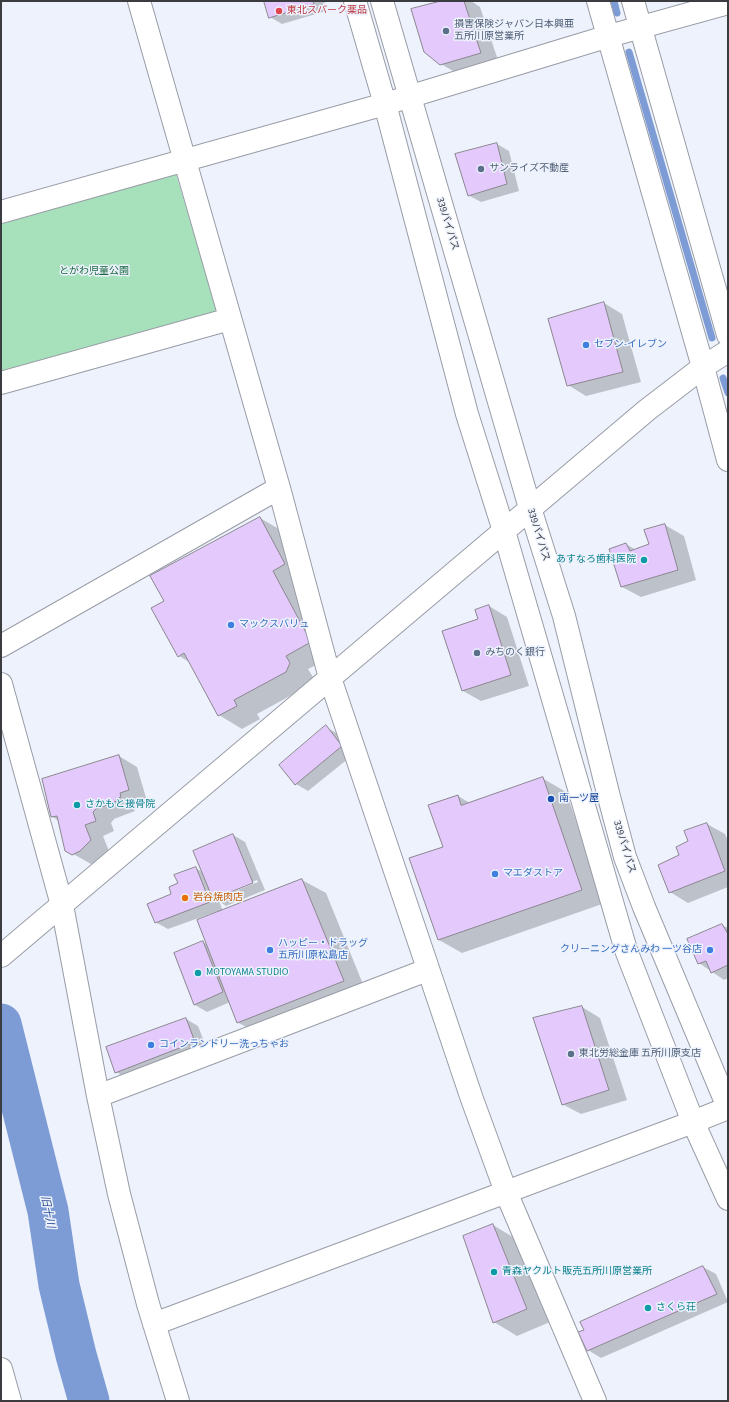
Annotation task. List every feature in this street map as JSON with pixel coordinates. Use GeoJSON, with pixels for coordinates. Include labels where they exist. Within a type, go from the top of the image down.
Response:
{"type":"FeatureCollection","features":[{"type":"Feature","properties":{"kind":"street"},"geometry":{"type":"LineString","coordinates":[[139,1],[279,488],[330,678],[427,970],[506,1192],[595,1401]]}},
{"type":"Feature","properties":{"kind":"street"},"geometry":{"type":"LineString","coordinates":[[355,1],[385,104],[467,414],[504,531],[626,950],[693,1122],[728,1199]]}},
{"type":"Feature","properties":{"kind":"street","name":"339バイパス"},"geometry":{"type":"LineString","coordinates":[[382,1],[530,508],[564,616],[609,797],[626,857],[644,907],[728,1107]]}},
{"type":"Feature","properties":{"kind":"street"},"geometry":{"type":"LineString","coordinates":[[598,1],[703,367],[728,460]]}},
{"type":"Feature","properties":{"kind":"street"},"geometry":{"type":"LineString","coordinates":[[633,1],[728,335]]}},
{"type":"Feature","properties":{"kind":"street"},"geometry":{"type":"LineString","coordinates":[[1,212],[385,104],[609,36],[728,3]]}},
{"type":"Feature","properties":{"kind":"street"},"geometry":{"type":"LineString","coordinates":[[1,383],[230,319]]}},
{"type":"Feature","properties":{"kind":"street"},"geometry":{"type":"LineString","coordinates":[[1,956],[647,410],[703,367],[728,351]]}},
{"type":"Feature","properties":{"kind":"street"},"geometry":{"type":"LineString","coordinates":[[1,646],[279,488]]}},
{"type":"Feature","properties":{"kind":"street"},"geometry":{"type":"LineString","coordinates":[[1,684],[62,905],[98,1096],[119,1194],[154,1324],[178,1401]]}},
{"type":"Feature","properties":{"kind":"street"},"geometry":{"type":"LineString","coordinates":[[98,1096],[427,970]]}},
{"type":"Feature","properties":{"kind":"street"},"geometry":{"type":"LineString","coordinates":[[154,1324],[693,1122],[728,1107]]}},
{"type":"Feature","properties":{"kind":"street"},"geometry":{"type":"LineString","coordinates":[[1,1369],[10,1401]]}},
{"type":"Feature","properties":{"kind":"green space","name":"とがわ児童公園"},"geometry":{"type":"Polygon","coordinates":[[[176,174],[217,311],[1,374],[1,224],[176,174]]]}},
{"type":"Feature","properties":{"kind":"building","name":"東北スパーク薬品"},"geometry":{"type":"Polygon","coordinates":[[[264,1],[313,1],[314,4],[269,18],[264,1]]]}},
{"type":"Feature","properties":{"kind":"building","name":"損害保険ジャパン日本興亜 五所川原営業所"},"geometry":{"type":"Polygon","coordinates":[[[441,1],[464,1],[481,53],[440,65],[424,52],[411,9],[441,1]]]}},
{"type":"Feature","properties":{"kind":"building","name":"サンライズ不動産"},"geometry":{"type":"Polygon","coordinates":[[[497,143],[507,184],[468,196],[455,154],[497,143]]]}},
{"type":"Feature","properties":{"kind":"building","name":"セブン-イレブン"},"geometry":{"type":"Polygon","coordinates":[[[604,302],[623,372],[567,386],[548,319],[604,302]]]}},
{"type":"Feature","properties":{"kind":"building","name":"マックスバリュ"},"geometry":{"type":"Polygon","coordinates":[[[260,517],[285,564],[273,571],[311,642],[286,656],[290,663],[286,672],[234,700],[237,706],[218,716],[184,653],[178,657],[151,608],[164,601],[150,576],[260,517]]]}},
{"type":"Feature","properties":{"kind":"building","name":"あすなろ歯科医院"},"geometry":{"type":"Polygon","coordinates":[[[665,524],[678,570],[621,587],[609,549],[626,543],[630,551],[649,544],[644,530],[665,524]]]}},
{"type":"Feature","properties":{"kind":"building","name":"みちのく銀行"},"geometry":{"type":"Polygon","coordinates":[[[489,605],[511,675],[462,691],[442,631],[478,619],[475,610],[489,605]]]}},
{"type":"Feature","properties":{"kind":"building"},"geometry":{"type":"Polygon","coordinates":[[[326,725],[342,746],[295,785],[279,765],[326,725]]]}},
{"type":"Feature","properties":{"kind":"building","name":"さかもと接骨院"},"geometry":{"type":"Polygon","coordinates":[[[119,755],[129,790],[120,793],[121,797],[116,799],[117,801],[96,809],[93,812],[96,821],[85,825],[91,840],[80,851],[72,855],[65,851],[57,816],[51,817],[42,779],[119,755]]]}},
{"type":"Feature","properties":{"kind":"building","name":"マエダストア"},"geometry":{"type":"Polygon","coordinates":[[[543,777],[582,890],[438,940],[409,858],[443,847],[428,805],[458,795],[461,805],[543,777]]]}},
{"type":"Feature","properties":{"kind":"building"},"geometry":{"type":"Polygon","coordinates":[[[707,823],[725,871],[669,893],[658,865],[679,855],[676,847],[688,841],[684,831],[707,823]]]}},
{"type":"Feature","properties":{"kind":"building"},"geometry":{"type":"Polygon","coordinates":[[[233,834],[253,883],[213,899],[193,851],[233,834]]]}},
{"type":"Feature","properties":{"kind":"building","name":"岩谷焼肉店"},"geometry":{"type":"Polygon","coordinates":[[[196,867],[210,902],[155,923],[147,904],[171,894],[169,887],[178,883],[174,875],[196,867]]]}},
{"type":"Feature","properties":{"kind":"building","name":"ハッピー・ドラッグ 五所川原松島店"},"geometry":{"type":"Polygon","coordinates":[[[302,879],[344,981],[237,1023],[197,920],[302,879]]]}},
{"type":"Feature","properties":{"kind":"building","name":"クリーニングさんみわ 一ツ谷店"},"geometry":{"type":"Polygon","coordinates":[[[722,924],[728,934],[728,965],[711,973],[706,961],[698,964],[687,939],[722,924]]]}},
{"type":"Feature","properties":{"kind":"building","name":"MOTOYAMA STUDIO"},"geometry":{"type":"Polygon","coordinates":[[[203,941],[223,992],[194,1005],[174,953],[203,941]]]}},
{"type":"Feature","properties":{"kind":"building","name":"東北労総金庫 五所川原支店"},"geometry":{"type":"Polygon","coordinates":[[[582,1006],[609,1090],[562,1105],[533,1018],[582,1006]]]}},
{"type":"Feature","properties":{"kind":"building","name":"コインランドリー洗っちゃお"},"geometry":{"type":"Polygon","coordinates":[[[186,1018],[195,1042],[115,1073],[106,1047],[186,1018]]]}},
{"type":"Feature","properties":{"kind":"building","name":"青森ヤクルト販売五所川原営業所"},"geometry":{"type":"Polygon","coordinates":[[[493,1224],[527,1309],[493,1323],[463,1236],[493,1224]]]}},
{"type":"Feature","properties":{"kind":"building","name":"さくら荘"},"geometry":{"type":"Polygon","coordinates":[[[703,1266],[717,1294],[587,1351],[578,1332],[584,1330],[580,1322],[703,1266]]]}},
{"type":"Feature","properties":{"kind":"waterway"},"geometry":{"type":"LineString","coordinates":[[614,1],[617,13]]}},
{"type":"Feature","properties":{"kind":"waterway"},"geometry":{"type":"LineString","coordinates":[[629,52],[712,338]]}},
{"type":"Feature","properties":{"kind":"waterway"},"geometry":{"type":"LineString","coordinates":[[723,378],[728,393]]}},
{"type":"Feature","properties":{"kind":"waterway","name":"旧十川"},"geometry":{"type":"LineString","coordinates":[[1,1024],[48,1211],[59,1285],[89,1401]]}},
{"type":"Feature","properties":{"kind":"place","name":"東北スパーク薬品"},"geometry":{"type":"Point","coordinates":[279,11]}},
{"type":"Feature","properties":{"kind":"place","name":"損害保険ジャパン日本興亜 五所川原営業所"},"geometry":{"type":"Point","coordinates":[446,31]}},
{"type":"Feature","properties":{"kind":"place","name":"サンライズ不動産"},"geometry":{"type":"Point","coordinates":[481,169]}},
{"type":"Feature","properties":{"kind":"place","name":"セブン-イレブン"},"geometry":{"type":"Point","coordinates":[586,345]}},
{"type":"Feature","properties":{"kind":"place","name":"あすなろ歯科医院"},"geometry":{"type":"Point","coordinates":[644,560]}},
{"type":"Feature","properties":{"kind":"place","name":"マックスバリュ"},"geometry":{"type":"Point","coordinates":[231,625]}},
{"type":"Feature","properties":{"kind":"place","name":"みちのく銀行"},"geometry":{"type":"Point","coordinates":[477,653]}},
{"type":"Feature","properties":{"kind":"place","name":"南一ツ屋"},"geometry":{"type":"Point","coordinates":[551,799]}},
{"type":"Feature","properties":{"kind":"place","name":"さかもと接骨院"},"geometry":{"type":"Point","coordinates":[77,805]}},
{"type":"Feature","properties":{"kind":"place","name":"マエダストア"},"geometry":{"type":"Point","coordinates":[495,874]}},
{"type":"Feature","properties":{"kind":"place","name":"岩谷焼肉店"},"geometry":{"type":"Point","coordinates":[185,898]}},
{"type":"Feature","properties":{"kind":"place","name":"ハッピー・ドラッグ 五所川原松島店"},"geometry":{"type":"Point","coordinates":[270,950]}},
{"type":"Feature","properties":{"kind":"place","name":"クリーニングさんみわ 一ツ谷店"},"geometry":{"type":"Point","coordinates":[710,950]}},
{"type":"Feature","properties":{"kind":"place","name":"MOTOYAMA STUDIO"},"geometry":{"type":"Point","coordinates":[198,973]}},
{"type":"Feature","properties":{"kind":"place","name":"コインランドリー洗っちゃお"},"geometry":{"type":"Point","coordinates":[151,1045]}},
{"type":"Feature","properties":{"kind":"place","name":"東北労総金庫 五所川原支店"},"geometry":{"type":"Point","coordinates":[571,1054]}},
{"type":"Feature","properties":{"kind":"place","name":"青森ヤクルト販売五所川原営業所"},"geometry":{"type":"Point","coordinates":[494,1272]}},
{"type":"Feature","properties":{"kind":"place","name":"さくら荘"},"geometry":{"type":"Point","coordinates":[648,1308]}}]}
